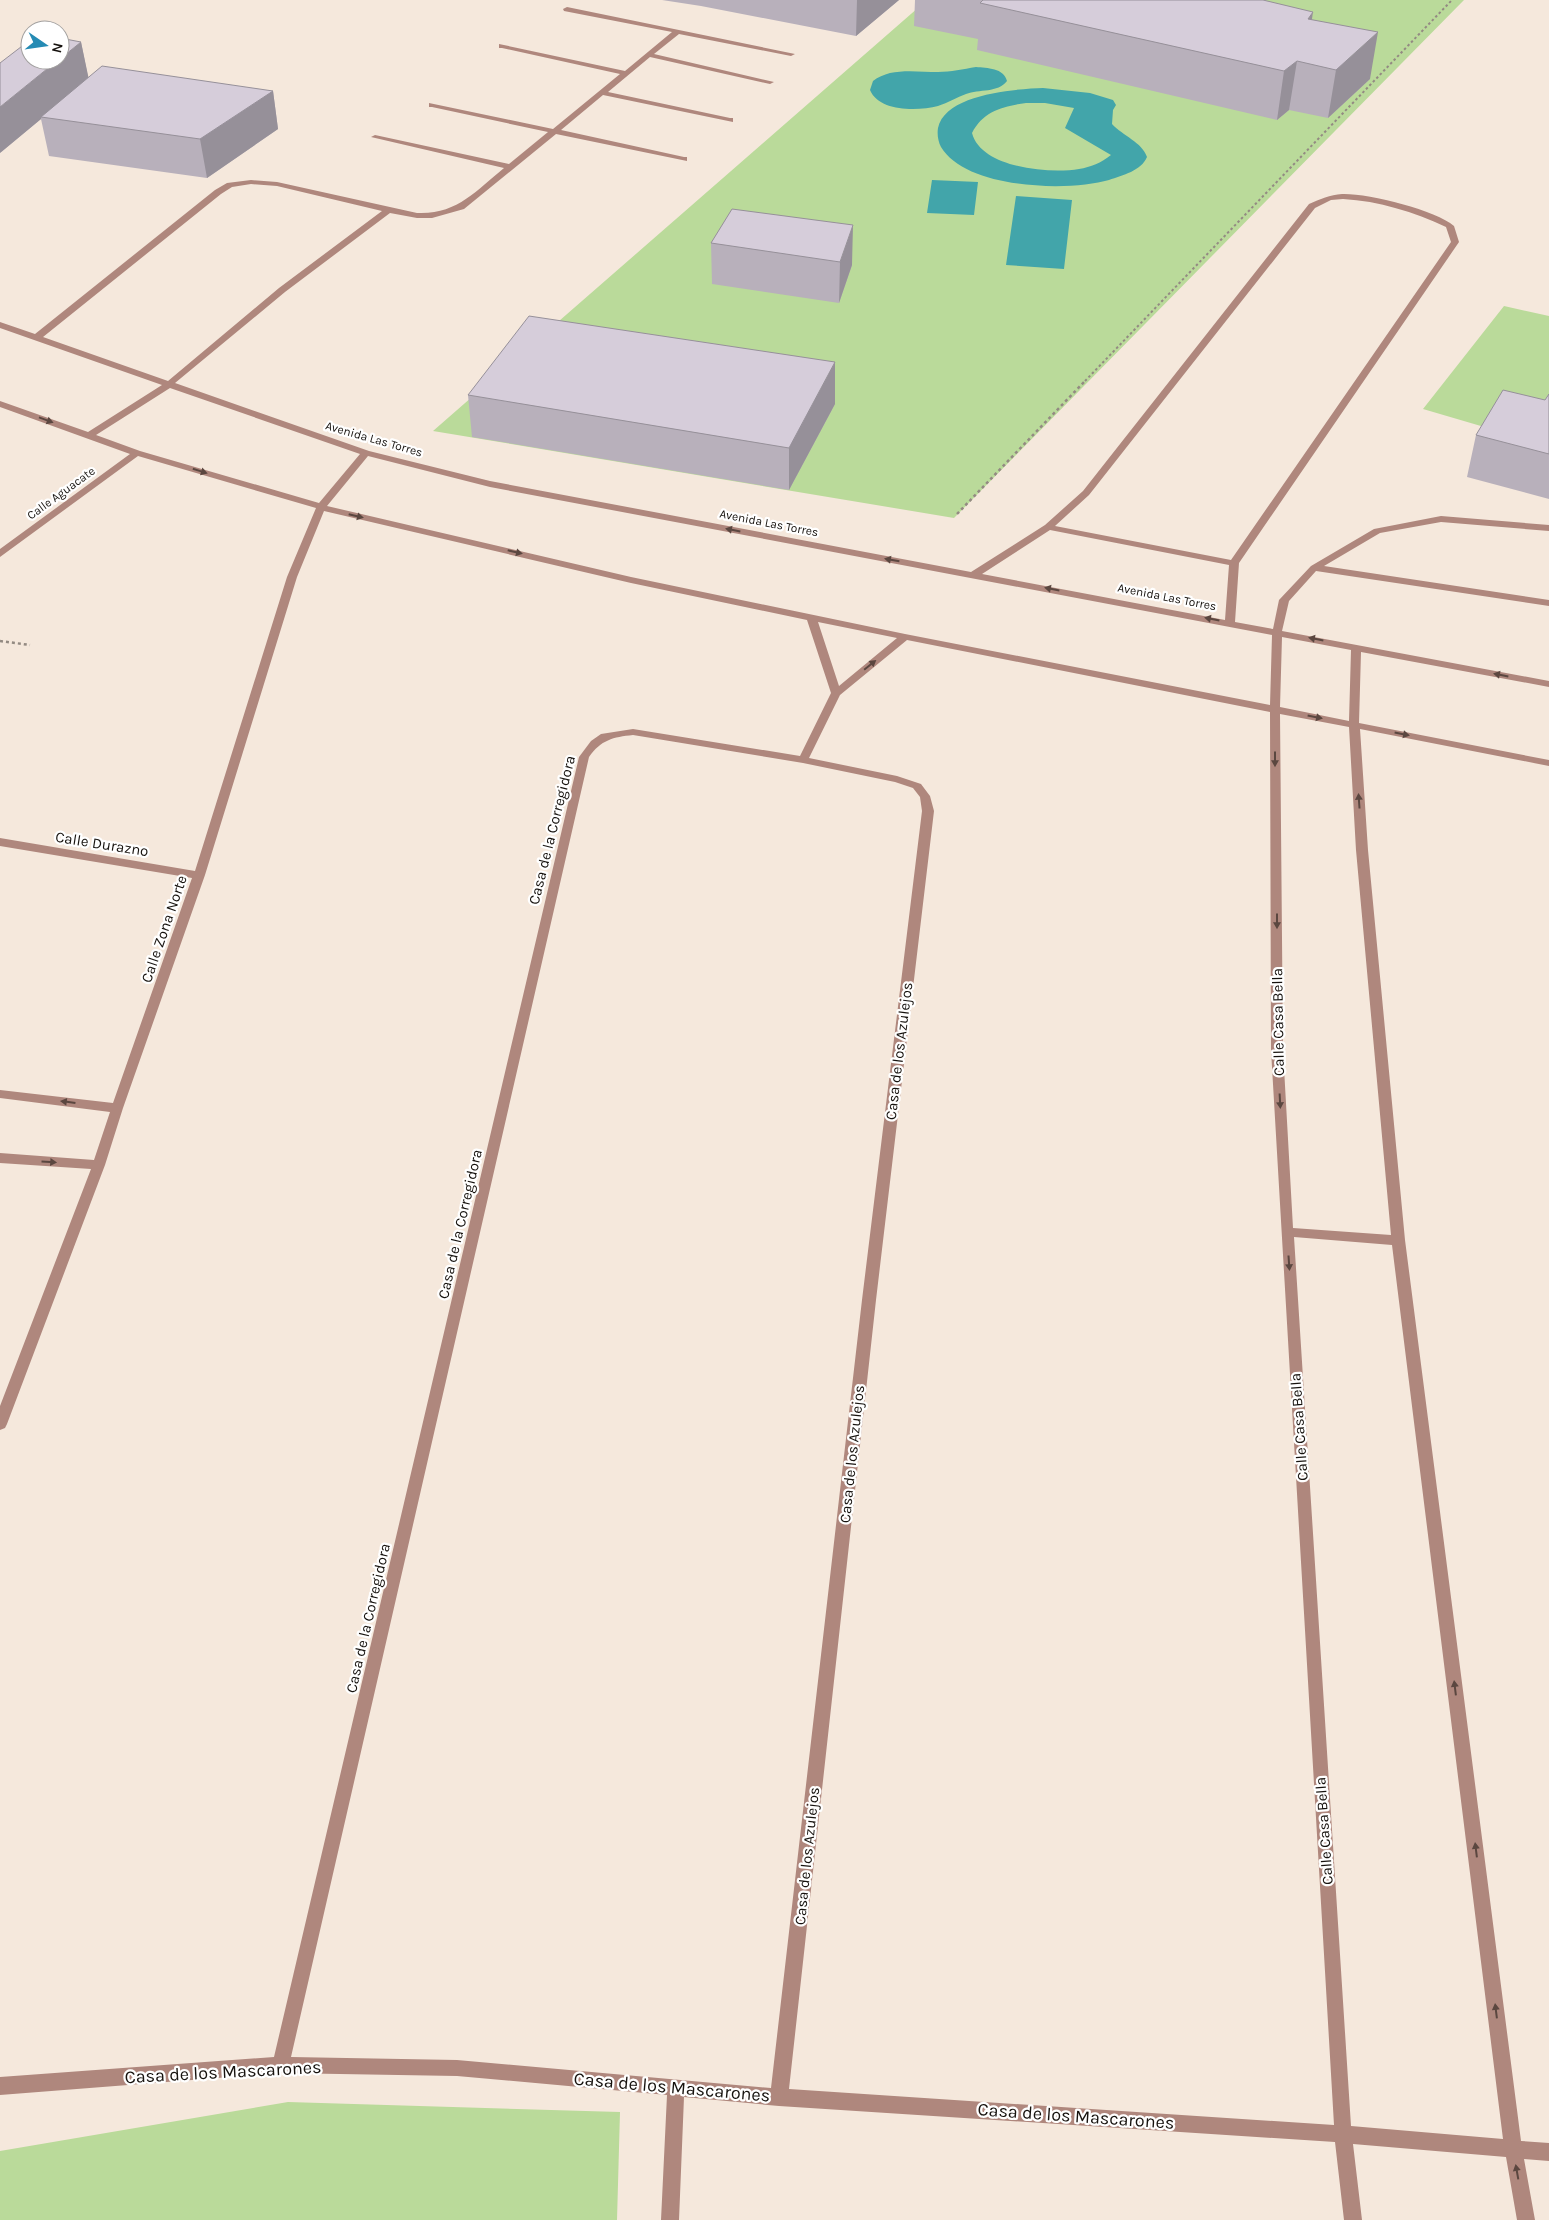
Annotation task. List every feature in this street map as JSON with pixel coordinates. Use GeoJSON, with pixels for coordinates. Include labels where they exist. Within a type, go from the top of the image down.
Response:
{"type":"FeatureCollection","features":[{"type":"Feature","properties":{"kind":"street"},"geometry":{"type":"LineString","coordinates":[[567,9],[790,54]]}},
{"type":"Feature","properties":{"kind":"street"},"geometry":{"type":"LineString","coordinates":[[36,338],[66,316],[218,192],[230,185],[251,182],[277,184],[419,216],[440,216],[462,207],[676,32]]}},
{"type":"Feature","properties":{"kind":"street"},"geometry":{"type":"LineString","coordinates":[[502,46],[626,73]]}},
{"type":"Feature","properties":{"kind":"street"},"geometry":{"type":"LineString","coordinates":[[649,55],[770,82]]}},
{"type":"Feature","properties":{"kind":"street"},"geometry":{"type":"LineString","coordinates":[[603,93],[730,120]]}},
{"type":"Feature","properties":{"kind":"street"},"geometry":{"type":"LineString","coordinates":[[432,105],[684,160]]}},
{"type":"Feature","properties":{"kind":"street"},"geometry":{"type":"LineString","coordinates":[[375,137],[511,167]]}},
{"type":"Feature","properties":{"kind":"street"},"geometry":{"type":"LineString","coordinates":[[973,575],[1048,527],[1086,493],[1312,206],[1331,198],[1363,198],[1428,215],[1450,226],[1455,242],[1234,563],[1230,622]]}},
{"type":"Feature","properties":{"kind":"street"},"geometry":{"type":"LineString","coordinates":[[89,436],[168,384],[282,290],[388,210]]}},
{"type":"Feature","properties":{"kind":"street","name":"Avenida Las Torres"},"geometry":{"type":"LineString","coordinates":[[0,325],[366,453],[490,484],[1230,622],[1549,684]]}},
{"type":"Feature","properties":{"kind":"street"},"geometry":{"type":"LineString","coordinates":[[0,404],[137,453],[321,507],[632,580],[905,637],[1549,763]]}},
{"type":"Feature","properties":{"kind":"street","name":"Calle Aguacate"},"geometry":{"type":"LineString","coordinates":[[0,554],[137,453]]}},
{"type":"Feature","properties":{"kind":"street","name":"Calle Zona Norte"},"geometry":{"type":"LineString","coordinates":[[0,1424],[100,1165],[117,1108],[198,875],[292,577],[321,507],[366,453]]}},
{"type":"Feature","properties":{"kind":"street","name":"Calle Casa Bella"},"geometry":{"type":"LineString","coordinates":[[1353,2220],[1343,2134],[1277,1050],[1275,710],[1277,632],[1284,600],[1314,568],[1377,530],[1441,519],[1549,528]]}},
{"type":"Feature","properties":{"kind":"street"},"geometry":{"type":"LineString","coordinates":[[1048,527],[1234,563]]}},
{"type":"Feature","properties":{"kind":"street"},"geometry":{"type":"LineString","coordinates":[[1314,568],[1549,603]]}},
{"type":"Feature","properties":{"kind":"street"},"geometry":{"type":"LineString","coordinates":[[811,617],[836,693]]}},
{"type":"Feature","properties":{"kind":"street"},"geometry":{"type":"LineString","coordinates":[[803,760],[836,693],[905,637]]}},
{"type":"Feature","properties":{"kind":"street"},"geometry":{"type":"LineString","coordinates":[[1356,646],[1354,725],[1362,850],[1398,1240],[1513,2148],[1526,2220]]}},
{"type":"Feature","properties":{"kind":"street","name":"Casa de la Corregidora"},"geometry":{"type":"LineString","coordinates":[[281,2065],[584,757],[594,742],[609,733],[633,732],[803,760],[897,779],[917,786],[925,796],[928,811]]}},
{"type":"Feature","properties":{"kind":"street","name":"Casa de los Azulejos"},"geometry":{"type":"LineString","coordinates":[[779,2097],[869,1300],[928,811]]}},
{"type":"Feature","properties":{"kind":"street","name":"Calle Durazno"},"geometry":{"type":"LineString","coordinates":[[0,842],[198,875]]}},
{"type":"Feature","properties":{"kind":"street"},"geometry":{"type":"LineString","coordinates":[[0,1094],[117,1108]]}},
{"type":"Feature","properties":{"kind":"street"},"geometry":{"type":"LineString","coordinates":[[0,1158],[100,1165]]}},
{"type":"Feature","properties":{"kind":"street"},"geometry":{"type":"LineString","coordinates":[[1287,1232],[1398,1240]]}},
{"type":"Feature","properties":{"kind":"street","name":"Casa de los Mascarones"},"geometry":{"type":"LineString","coordinates":[[0,2086],[281,2065],[457,2068],[779,2097],[1343,2134],[1549,2152]]}},
{"type":"Feature","properties":{"kind":"street"},"geometry":{"type":"LineString","coordinates":[[670,2220],[676,2087]]}},
{"type":"Feature","properties":{"kind":"path"},"geometry":{"type":"LineString","coordinates":[[957,514],[1452,0]]}},
{"type":"Feature","properties":{"kind":"path"},"geometry":{"type":"LineString","coordinates":[[0,641],[30,645]]}},
{"type":"Feature","properties":{"kind":"green space"},"geometry":{"type":"Polygon","coordinates":[[[927,0],[1464,0],[954,518],[433,431],[927,0]]]}},
{"type":"Feature","properties":{"kind":"green space"},"geometry":{"type":"Polygon","coordinates":[[[1504,306],[1549,316],[1549,420],[1535,442],[1423,409],[1504,306]]]}},
{"type":"Feature","properties":{"kind":"green space"},"geometry":{"type":"Polygon","coordinates":[[[288,2102],[620,2112],[617,2220],[0,2220],[0,2151],[288,2102]]]}},
{"type":"Feature","properties":{"kind":"water"},"geometry":{"type":"Polygon","coordinates":[[[976,67],[999,71],[1007,81],[994,89],[971,92],[938,106],[920,109],[890,106],[875,97],[870,90],[873,81],[896,72],[943,72],[976,67]]]}},
{"type":"Feature","properties":{"kind":"water"},"geometry":{"type":"Polygon","coordinates":[[[1043,88],[1090,93],[1113,100],[1116,105],[1113,110],[1112,124],[1141,147],[1147,157],[1144,162],[1131,172],[1109,180],[1091,184],[1044,186],[1019,184],[972,172],[954,161],[941,147],[938,138],[938,128],[943,117],[953,108],[967,101],[999,92],[1043,88]],[[1026,103],[1010,106],[988,115],[982,119],[972,133],[978,145],[988,154],[1002,161],[1034,169],[1079,169],[1100,162],[1111,155],[1065,128],[1074,108],[1045,103],[1026,103]]]}},
{"type":"Feature","properties":{"kind":"water"},"geometry":{"type":"Polygon","coordinates":[[[932,180],[978,182],[974,215],[927,213],[932,180]]]}},
{"type":"Feature","properties":{"kind":"water"},"geometry":{"type":"Polygon","coordinates":[[[1016,196],[1072,200],[1064,269],[1006,265],[1016,196]]]}},
{"type":"Feature","properties":{"kind":"building"},"geometry":{"type":"Polygon","coordinates":[[[983,0],[1263,0],[1313,12],[1308,19],[1378,32],[1336,70],[1297,61],[1284,71],[980,3],[983,0]]]}},
{"type":"Feature","properties":{"kind":"building"},"geometry":{"type":"Polygon","coordinates":[[[70,40],[81,42],[70,51],[70,40]]]}},
{"type":"Feature","properties":{"kind":"building"},"geometry":{"type":"Polygon","coordinates":[[[20,48],[20,70],[46,70],[0,107],[0,63],[20,48]]]}},
{"type":"Feature","properties":{"kind":"building"},"geometry":{"type":"Polygon","coordinates":[[[102,66],[273,91],[200,139],[41,117],[102,66]]]}},
{"type":"Feature","properties":{"kind":"building"},"geometry":{"type":"Polygon","coordinates":[[[732,209],[853,225],[840,262],[711,243],[732,209]]]}},
{"type":"Feature","properties":{"kind":"building"},"geometry":{"type":"Polygon","coordinates":[[[529,316],[835,362],[789,448],[468,395],[529,316]]]}},
{"type":"Feature","properties":{"kind":"building"},"geometry":{"type":"Polygon","coordinates":[[[1503,390],[1545,400],[1549,394],[1549,454],[1476,435],[1503,390]]]}}]}
